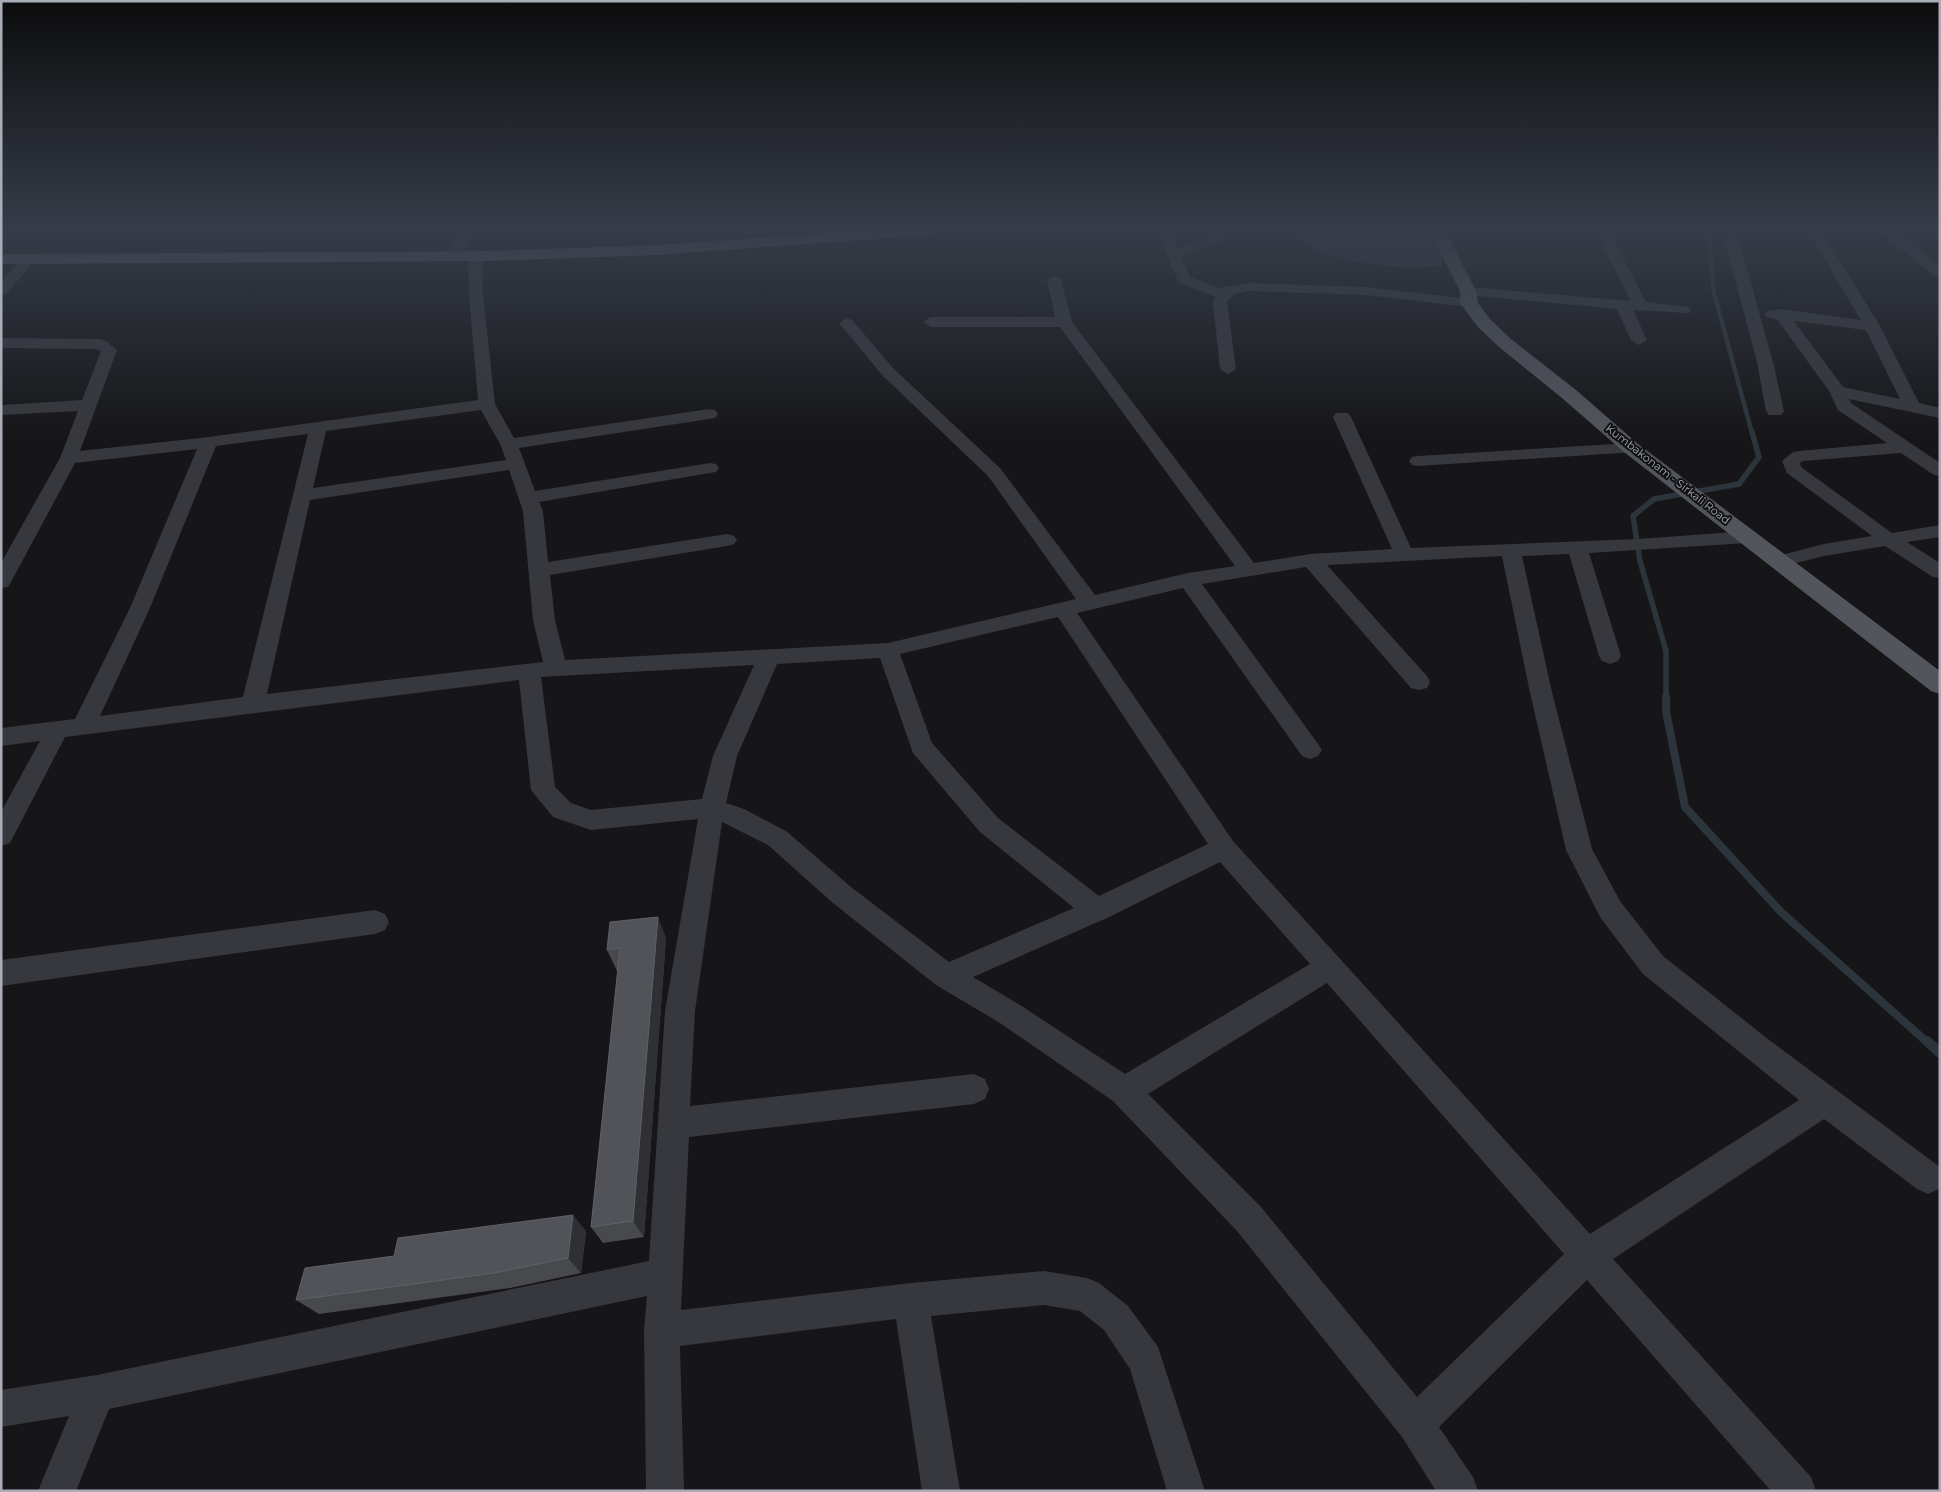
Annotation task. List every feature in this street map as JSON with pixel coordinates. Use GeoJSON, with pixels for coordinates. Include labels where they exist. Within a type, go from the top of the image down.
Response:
{"type":"FeatureCollection","features":[{"type":"Feature","properties":{"kind":"main road","name":"Kumbakonam - Sirkali Road"},"geometry":{"type":"LineString","coordinates":[[1470,300],[1484,323],[1505,343],[1569,394],[1631,448],[1940,685]]}},
{"type":"Feature","properties":{"kind":"street"},"geometry":{"type":"LineString","coordinates":[[477,300],[487,404],[492,417],[509,444],[534,511],[544,620],[556,668]]}},
{"type":"Feature","properties":{"kind":"street"},"geometry":{"type":"LineString","coordinates":[[1059,300],[1064,322],[1248,569]]}},
{"type":"Feature","properties":{"kind":"street"},"geometry":{"type":"LineString","coordinates":[[1221,300],[1228,369]]}},
{"type":"Feature","properties":{"kind":"street"},"geometry":{"type":"LineString","coordinates":[[1519,300],[1684,310]]}},
{"type":"Feature","properties":{"kind":"street"},"geometry":{"type":"LineString","coordinates":[[1638,300],[1641,306]]}},
{"type":"Feature","properties":{"kind":"street"},"geometry":{"type":"LineString","coordinates":[[1749,300],[1775,411]]}},
{"type":"Feature","properties":{"kind":"street"},"geometry":{"type":"LineString","coordinates":[[1856,300],[1872,326],[1912,406]]}},
{"type":"Feature","properties":{"kind":"street"},"geometry":{"type":"LineString","coordinates":[[1623,305],[1639,340]]}},
{"type":"Feature","properties":{"kind":"street"},"geometry":{"type":"LineString","coordinates":[[1752,312],[1872,326]]}},
{"type":"Feature","properties":{"kind":"street"},"geometry":{"type":"LineString","coordinates":[[1781,314],[1837,391],[1844,406],[1940,471]]}},
{"type":"Feature","properties":{"kind":"street"},"geometry":{"type":"LineString","coordinates":[[932,322],[1064,322]]}},
{"type":"Feature","properties":{"kind":"street"},"geometry":{"type":"LineString","coordinates":[[847,323],[888,372],[994,472],[1224,848],[1328,968],[1797,1491]]}},
{"type":"Feature","properties":{"kind":"street"},"geometry":{"type":"LineString","coordinates":[[1,582],[69,458],[109,350],[100,344],[3,345]]}},
{"type":"Feature","properties":{"kind":"street"},"geometry":{"type":"LineString","coordinates":[[1837,391],[1940,412]]}},
{"type":"Feature","properties":{"kind":"street"},"geometry":{"type":"LineString","coordinates":[[69,458],[209,442],[487,404]]}},
{"type":"Feature","properties":{"kind":"street"},"geometry":{"type":"LineString","coordinates":[[1,410],[90,405]]}},
{"type":"Feature","properties":{"kind":"street"},"geometry":{"type":"LineString","coordinates":[[509,444],[709,414]]}},
{"type":"Feature","properties":{"kind":"street"},"geometry":{"type":"LineString","coordinates":[[1342,417],[1404,554]]}},
{"type":"Feature","properties":{"kind":"street"},"geometry":{"type":"LineString","coordinates":[[253,704],[318,426]]}},
{"type":"Feature","properties":{"kind":"street"},"geometry":{"type":"LineString","coordinates":[[83,726],[140,608],[209,442]]}},
{"type":"Feature","properties":{"kind":"street"},"geometry":{"type":"LineString","coordinates":[[1904,447],[1799,456],[1791,461],[1793,469],[1888,539],[1940,572]]}},
{"type":"Feature","properties":{"kind":"street"},"geometry":{"type":"LineString","coordinates":[[1418,461],[1631,448]]}},
{"type":"Feature","properties":{"kind":"street"},"geometry":{"type":"LineString","coordinates":[[303,495],[516,464]]}},
{"type":"Feature","properties":{"kind":"street"},"geometry":{"type":"LineString","coordinates":[[529,498],[710,468]]}},
{"type":"Feature","properties":{"kind":"street"},"geometry":{"type":"LineString","coordinates":[[1780,562],[1824,550],[1940,531]]}},
{"type":"Feature","properties":{"kind":"street"},"geometry":{"type":"LineString","coordinates":[[1,737],[253,704],[529,673],[556,668],[888,650],[1188,580],[1311,560],[1748,537]]}},
{"type":"Feature","properties":{"kind":"street"},"geometry":{"type":"LineString","coordinates":[[539,570],[727,540]]}},
{"type":"Feature","properties":{"kind":"street"},"geometry":{"type":"LineString","coordinates":[[1577,547],[1610,656]]}},
{"type":"Feature","properties":{"kind":"street"},"geometry":{"type":"LineString","coordinates":[[1511,550],[1540,688],[1561,768],[1579,850],[1610,909],[1653,965],[1757,1049],[1928,1178]]}},
{"type":"Feature","properties":{"kind":"street"},"geometry":{"type":"LineString","coordinates":[[1311,560],[1419,682]]}},
{"type":"Feature","properties":{"kind":"street"},"geometry":{"type":"LineString","coordinates":[[1188,580],[1310,750]]}},
{"type":"Feature","properties":{"kind":"street"},"geometry":{"type":"LineString","coordinates":[[888,650],[921,747],[989,824],[1097,910]]}},
{"type":"Feature","properties":{"kind":"street"},"geometry":{"type":"LineString","coordinates":[[664,1491],[662,1330],[680,1011],[712,808],[725,756],[769,656]]}},
{"type":"Feature","properties":{"kind":"street"},"geometry":{"type":"LineString","coordinates":[[529,673],[543,790],[562,810],[591,820],[712,808],[735,816],[777,838],[842,895],[946,976],[1010,1014],[1124,1091],[1249,1219],[1415,1424],[1459,1491]]}},
{"type":"Feature","properties":{"kind":"street"},"geometry":{"type":"LineString","coordinates":[[1,836],[56,730]]}},
{"type":"Feature","properties":{"kind":"street"},"geometry":{"type":"LineString","coordinates":[[946,976],[1097,910],[1224,848]]}},
{"type":"Feature","properties":{"kind":"street"},"geometry":{"type":"LineString","coordinates":[[1,973],[375,922]]}},
{"type":"Feature","properties":{"kind":"street"},"geometry":{"type":"LineString","coordinates":[[1124,1091],[1328,968]]}},
{"type":"Feature","properties":{"kind":"street"},"geometry":{"type":"LineString","coordinates":[[673,1123],[974,1089]]}},
{"type":"Feature","properties":{"kind":"street"},"geometry":{"type":"LineString","coordinates":[[1415,1424],[1588,1256],[1826,1100]]}},
{"type":"Feature","properties":{"kind":"street"},"geometry":{"type":"LineString","coordinates":[[1,1409],[97,1393],[665,1275]]}},
{"type":"Feature","properties":{"kind":"street"},"geometry":{"type":"LineString","coordinates":[[662,1330],[911,1300],[1044,1288],[1087,1295],[1116,1318],[1145,1360],[1186,1491]]}},
{"type":"Feature","properties":{"kind":"street"},"geometry":{"type":"LineString","coordinates":[[911,1300],[941,1491]]}},
{"type":"Feature","properties":{"kind":"street"},"geometry":{"type":"LineString","coordinates":[[57,1491],[97,1393]]}},
{"type":"Feature","properties":{"kind":"building"},"geometry":{"type":"Polygon","coordinates":[[[658,917],[633,1221],[591,1227],[620,948],[607,950],[610,922],[658,917]]]}},
{"type":"Feature","properties":{"kind":"building"},"geometry":{"type":"Polygon","coordinates":[[[573,1215],[568,1258],[494,1273],[296,1300],[305,1268],[394,1256],[398,1238],[573,1215]]]}},
{"type":"Feature","properties":{"kind":"waterway"},"geometry":{"type":"LineString","coordinates":[[1716,300],[1752,433]]}},
{"type":"Feature","properties":{"kind":"waterway"},"geometry":{"type":"LineString","coordinates":[[1752,432],[1759,457],[1739,484],[1654,499],[1633,516],[1640,561],[1666,651],[1666,711],[1685,807],[1781,912],[1928,1043]]}},
{"type":"Feature","properties":{"kind":"waterway"},"geometry":{"type":"LineString","coordinates":[[1927,1041],[1940,1053]]}}]}
